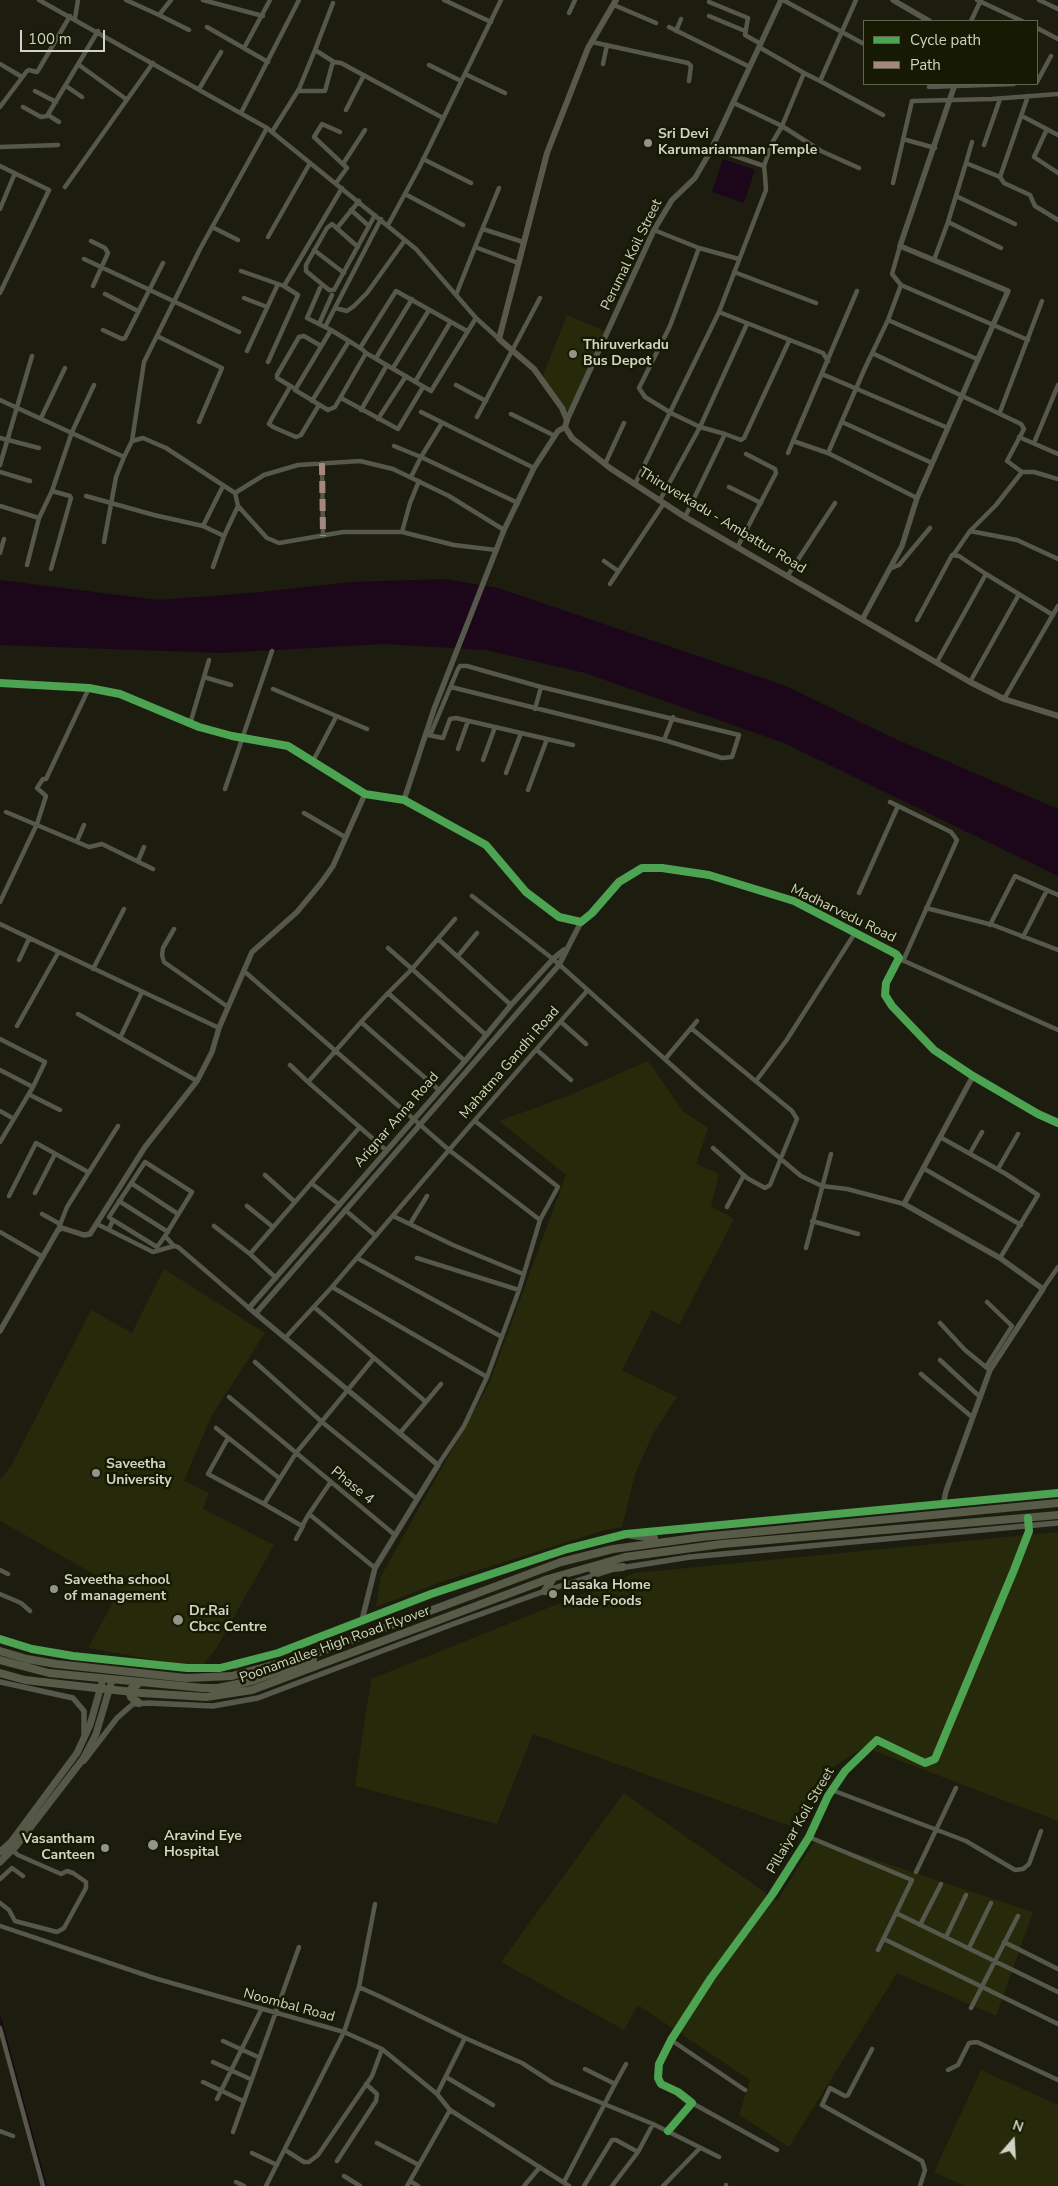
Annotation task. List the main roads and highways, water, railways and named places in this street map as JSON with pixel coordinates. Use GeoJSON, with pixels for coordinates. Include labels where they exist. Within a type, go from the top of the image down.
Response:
{"type":"FeatureCollection","features":[{"type":"Feature","properties":{"kind":"highway"},"geometry":{"type":"LineString","coordinates":[[0,1651],[27,1659],[56,1664],[210,1678],[232,1676],[269,1668],[349,1641],[561,1562],[597,1553],[640,1544],[715,1535],[1058,1503]]}},
{"type":"Feature","properties":{"kind":"highway"},"geometry":{"type":"LineString","coordinates":[[572,1571],[641,1554],[694,1547],[1029,1522],[1058,1514]]}},
{"type":"Feature","properties":{"kind":"highway"},"geometry":{"type":"LineString","coordinates":[[626,1534],[644,1538],[702,1534],[715,1535]]}},
{"type":"Feature","properties":{"kind":"highway"},"geometry":{"type":"LineString","coordinates":[[572,1571],[623,1567]]}},
{"type":"Feature","properties":{"kind":"highway","name":"Poonamallee High Road Flyover"},"geometry":{"type":"LineString","coordinates":[[0,1673],[25,1680],[69,1685],[206,1697],[229,1696],[252,1690],[572,1571]]}},
{"type":"Feature","properties":{"kind":"highway"},"geometry":{"type":"LineString","coordinates":[[545,1591],[554,1578]]}},
{"type":"Feature","properties":{"kind":"highway"},"geometry":{"type":"LineString","coordinates":[[0,1660],[48,1673],[203,1688],[232,1686],[281,1672],[322,1655],[349,1641]]}},
{"type":"Feature","properties":{"kind":"highway"},"geometry":{"type":"LineString","coordinates":[[139,1683],[131,1689],[130,1693],[131,1697],[139,1703]]}},
{"type":"Feature","properties":{"kind":"main road","name":"Thiruverkadu - Ambattur Road"},"geometry":{"type":"LineString","coordinates":[[615,3],[592,42],[547,153],[499,339],[534,369],[562,408],[567,420],[564,427],[584,449],[605,464],[685,517],[863,618],[970,682],[1004,699],[1058,716]]}},
{"type":"Feature","properties":{"kind":"main road"},"geometry":{"type":"LineString","coordinates":[[0,1852],[11,1842],[80,1748],[90,1725],[103,1679]]}},
{"type":"Feature","properties":{"kind":"main road"},"geometry":{"type":"LineString","coordinates":[[0,1862],[12,1850],[75,1769],[96,1734],[112,1680]]}},
{"type":"Feature","properties":{"kind":"waterway"},"geometry":{"type":"LineString","coordinates":[[0,2017],[46,2186]]}},
{"type":"Feature","properties":{"kind":"place","name":"Sri Devi Karumariamman Temple"},"geometry":{"type":"Point","coordinates":[648,143]}},
{"type":"Feature","properties":{"kind":"place","name":"Thiruverkadu Bus Depot"},"geometry":{"type":"Point","coordinates":[573,354]}},
{"type":"Feature","properties":{"kind":"place","name":"Saveetha University"},"geometry":{"type":"Point","coordinates":[96,1473]}},
{"type":"Feature","properties":{"kind":"place","name":"Saveetha school of management"},"geometry":{"type":"Point","coordinates":[54,1589]}},
{"type":"Feature","properties":{"kind":"place","name":"Lasaka Home Made Foods"},"geometry":{"type":"Point","coordinates":[553,1594]}},
{"type":"Feature","properties":{"kind":"place","name":"Dr.Rai Cbcc Centre"},"geometry":{"type":"Point","coordinates":[178,1620]}},
{"type":"Feature","properties":{"kind":"place","name":"Aravind Eye Hospital"},"geometry":{"type":"Point","coordinates":[153,1845]}},
{"type":"Feature","properties":{"kind":"place","name":"Vasantham Canteen"},"geometry":{"type":"Point","coordinates":[105,1848]}}]}
